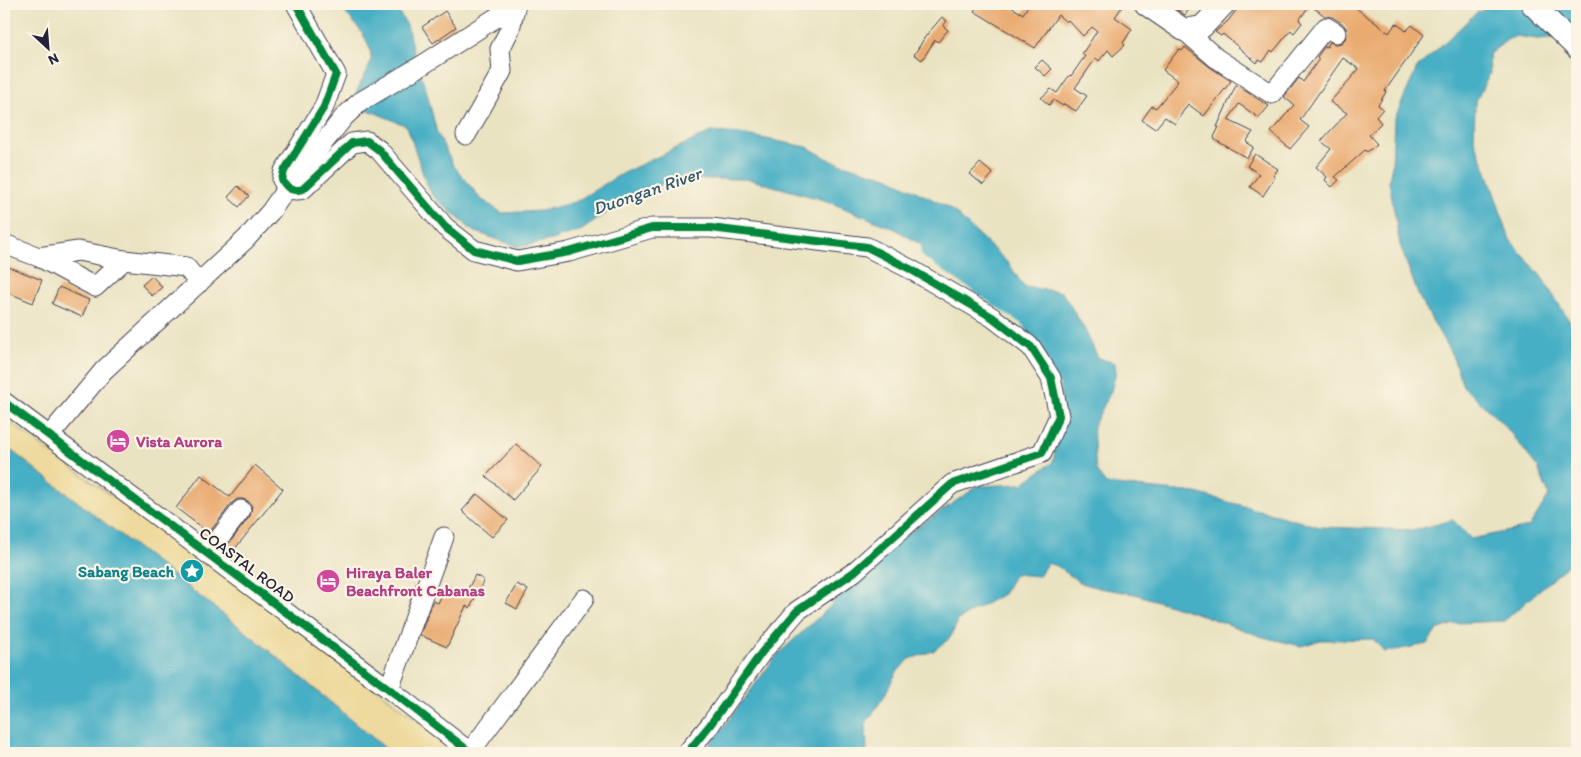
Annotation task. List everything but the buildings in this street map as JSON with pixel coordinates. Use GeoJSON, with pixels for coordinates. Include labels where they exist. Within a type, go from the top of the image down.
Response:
{"type":"FeatureCollection","features":[{"type":"Feature","properties":{"kind":"main road"},"geometry":{"type":"LineString","coordinates":[[1146,4],[1184,30],[1202,27],[1224,4]]}},
{"type":"Feature","properties":{"kind":"main road"},"geometry":{"type":"LineString","coordinates":[[1532,4],[1577,48]]}},
{"type":"Feature","properties":{"kind":"street"},"geometry":{"type":"LineString","coordinates":[[296,4],[336,74],[324,107],[284,171],[282,180],[291,183],[295,191],[303,189],[352,142],[367,142],[379,150],[445,227],[474,250],[517,261],[569,252],[652,228],[711,228],[867,247],[910,269],[992,317],[1031,347],[1051,378],[1059,416],[1042,453],[952,484],[854,572],[797,611],[762,652],[710,725],[687,753]]}},
{"type":"Feature","properties":{"kind":"street"},"geometry":{"type":"LineString","coordinates":[[50,435],[104,370],[246,239],[271,211],[344,117],[360,102],[424,64],[516,4]]}},
{"type":"Feature","properties":{"kind":"street"},"geometry":{"type":"LineString","coordinates":[[466,135],[502,71],[500,49],[510,29],[516,4]]}},
{"type":"Feature","properties":{"kind":"street"},"geometry":{"type":"LineString","coordinates":[[1184,30],[1216,58],[1272,94],[1326,27],[1336,33]]}},
{"type":"Feature","properties":{"kind":"street"},"geometry":{"type":"LineString","coordinates":[[4,244],[39,258],[96,287],[124,260]]}},
{"type":"Feature","properties":{"kind":"street"},"geometry":{"type":"LineString","coordinates":[[39,258],[78,251],[124,260],[186,267],[199,283]]}},
{"type":"Feature","properties":{"kind":"street","name":"COASTAL ROAD"},"geometry":{"type":"LineString","coordinates":[[4,402],[389,689],[471,753]]}},
{"type":"Feature","properties":{"kind":"street"},"geometry":{"type":"LineString","coordinates":[[208,553],[241,510]]}},
{"type":"Feature","properties":{"kind":"street"},"geometry":{"type":"LineString","coordinates":[[389,689],[444,537]]}},
{"type":"Feature","properties":{"kind":"street"},"geometry":{"type":"LineString","coordinates":[[471,753],[584,599]]}},
{"type":"Feature","properties":{"kind":"sand","name":"Sabang Beach"},"geometry":{"type":"Polygon","coordinates":[[[4,418],[242,588],[461,753],[391,753],[255,639],[4,445],[4,418]]]}},
{"type":"Feature","properties":{"kind":"water"},"geometry":{"type":"Polygon","coordinates":[[[336,4],[393,4],[407,25],[415,60],[426,89],[437,133],[453,165],[481,199],[502,213],[541,211],[575,202],[623,173],[711,132],[740,134],[807,147],[832,161],[887,177],[950,208],[1009,264],[1024,287],[1062,292],[1084,328],[1098,358],[1115,363],[1116,372],[1111,391],[1093,427],[1096,471],[1106,484],[1196,493],[1320,527],[1415,530],[1453,520],[1471,539],[1529,527],[1549,495],[1538,468],[1506,427],[1463,386],[1452,355],[1419,297],[1400,245],[1389,181],[1392,165],[1394,120],[1417,68],[1475,14],[1494,4],[1577,4],[1577,29],[1551,38],[1537,39],[1516,36],[1507,40],[1489,54],[1490,73],[1475,103],[1474,140],[1510,240],[1541,276],[1577,333],[1577,552],[1568,565],[1504,621],[1457,623],[1437,630],[1427,644],[1385,652],[1373,639],[1321,640],[1301,646],[1263,637],[1135,594],[1081,583],[1057,566],[1047,563],[1039,576],[1015,574],[1003,594],[959,619],[950,638],[933,651],[910,659],[896,673],[883,698],[866,723],[867,753],[704,753],[777,655],[821,615],[893,544],[978,486],[1022,484],[1053,462],[1062,412],[1060,372],[1054,351],[1034,321],[995,289],[895,229],[824,200],[748,179],[695,179],[662,184],[623,202],[582,230],[551,240],[519,247],[473,231],[432,195],[407,126],[366,109],[356,93],[370,64],[371,52],[359,29],[336,4]]]}},
{"type":"Feature","properties":{"kind":"water"},"geometry":{"type":"Polygon","coordinates":[[[4,445],[255,639],[391,753],[4,753],[4,445]]]}},
{"type":"Feature","properties":{"kind":"waterway","name":"Duongan River"},"geometry":{"type":"LineString","coordinates":[[931,250],[1030,317],[1070,382],[1070,386]]}},
{"type":"Feature","properties":{"kind":"cycle path"},"geometry":{"type":"LineString","coordinates":[[296,4],[336,74],[324,107],[284,171],[282,180],[291,189],[303,189],[352,143],[367,141],[379,150],[445,227],[474,250],[517,261],[569,252],[652,228],[711,228],[867,247],[910,269],[992,317],[1031,347],[1051,378],[1059,416],[1042,453],[952,484],[854,572],[797,611],[762,652],[710,725],[687,753]]}},
{"type":"Feature","properties":{"kind":"cycle path"},"geometry":{"type":"LineString","coordinates":[[4,402],[389,689],[471,753]]}},
{"type":"Feature","properties":{"kind":"place","name":"Vista Aurora"},"geometry":{"type":"Point","coordinates":[118,441]}},
{"type":"Feature","properties":{"kind":"place","name":"Sabang Beach"},"geometry":{"type":"Point","coordinates":[192,571]}},
{"type":"Feature","properties":{"kind":"place","name":"Hiraya Baler Beachfront Cabanas"},"geometry":{"type":"Point","coordinates":[328,581]}}]}
